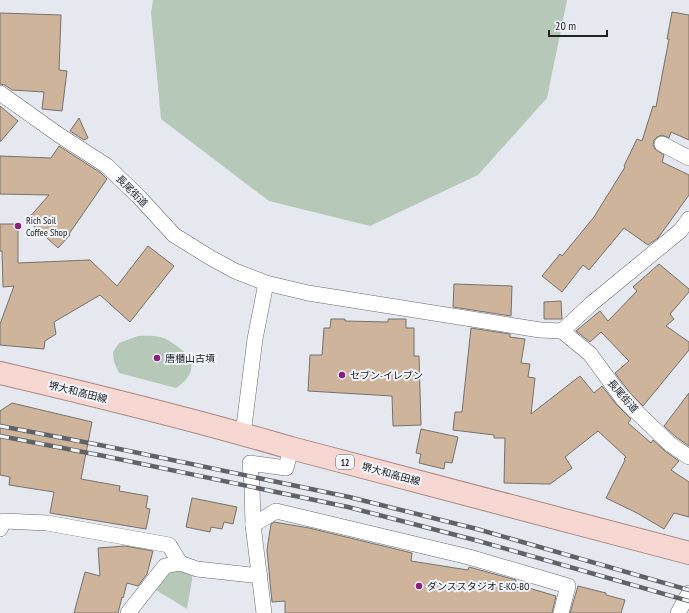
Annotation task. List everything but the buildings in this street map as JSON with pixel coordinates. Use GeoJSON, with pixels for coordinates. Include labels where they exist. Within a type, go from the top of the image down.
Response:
{"type":"FeatureCollection","features":[{"type":"Feature","properties":{"kind":"main road","name":"堺大和高田線"},"geometry":{"type":"LineString","coordinates":[[0,373],[243,434],[689,553]]}},
{"type":"Feature","properties":{"kind":"street","name":"長尾街道"},"geometry":{"type":"LineString","coordinates":[[0,93],[59,135],[108,166],[174,235],[235,271],[266,283],[308,293],[540,330],[562,331],[590,354],[623,399],[670,444],[689,457]]}},
{"type":"Feature","properties":{"kind":"street"},"geometry":{"type":"LineString","coordinates":[[662,144],[689,158]]}},
{"type":"Feature","properties":{"kind":"street"},"geometry":{"type":"LineString","coordinates":[[562,331],[591,304],[680,230],[689,219]]}},
{"type":"Feature","properties":{"kind":"street"},"geometry":{"type":"LineString","coordinates":[[243,434],[255,339],[266,283]]}},
{"type":"Feature","properties":{"kind":"street"},"geometry":{"type":"LineString","coordinates":[[264,613],[253,525],[250,463],[286,468],[291,448]]}},
{"type":"Feature","properties":{"kind":"street"},"geometry":{"type":"LineString","coordinates":[[253,525],[276,511],[469,557],[568,586],[561,613]]}},
{"type":"Feature","properties":{"kind":"street"},"geometry":{"type":"LineString","coordinates":[[0,529],[4,521],[47,523],[170,545],[180,563]]}},
{"type":"Feature","properties":{"kind":"street"},"geometry":{"type":"LineString","coordinates":[[128,613],[165,566],[180,563],[197,569],[260,576]]}},
{"type":"Feature","properties":{"kind":"street"},"geometry":{"type":"LineString","coordinates":[[678,613],[689,593]]}},
{"type":"Feature","properties":{"kind":"green space"},"geometry":{"type":"Polygon","coordinates":[[[153,0],[567,0],[547,98],[478,175],[370,226],[269,201],[161,119],[151,13],[153,0]]]}},
{"type":"Feature","properties":{"kind":"green space"},"geometry":{"type":"Polygon","coordinates":[[[138,336],[160,337],[169,340],[184,351],[191,362],[192,367],[183,383],[176,388],[119,373],[114,362],[113,352],[119,343],[138,336]]]}},
{"type":"Feature","properties":{"kind":"green space"},"geometry":{"type":"Polygon","coordinates":[[[182,566],[193,574],[187,609],[156,590],[169,571],[182,566]]]}},
{"type":"Feature","properties":{"kind":"railway"},"geometry":{"type":"LineString","coordinates":[[0,426],[105,446],[349,497],[477,529],[689,590]]}},
{"type":"Feature","properties":{"kind":"railway"},"geometry":{"type":"LineString","coordinates":[[0,436],[348,507],[475,540],[689,601]]}},
{"type":"Feature","properties":{"kind":"place","name":"Rich Soil Coffee Shop"},"geometry":{"type":"Point","coordinates":[18,226]}},
{"type":"Feature","properties":{"kind":"place","name":"唐櫃山古墳"},"geometry":{"type":"Point","coordinates":[157,358]}},
{"type":"Feature","properties":{"kind":"place","name":"セブン-イレブン"},"geometry":{"type":"Point","coordinates":[342,375]}},
{"type":"Feature","properties":{"kind":"place","name":"ダンススタジオ E-KO-BO"},"geometry":{"type":"Point","coordinates":[419,586]}}]}
